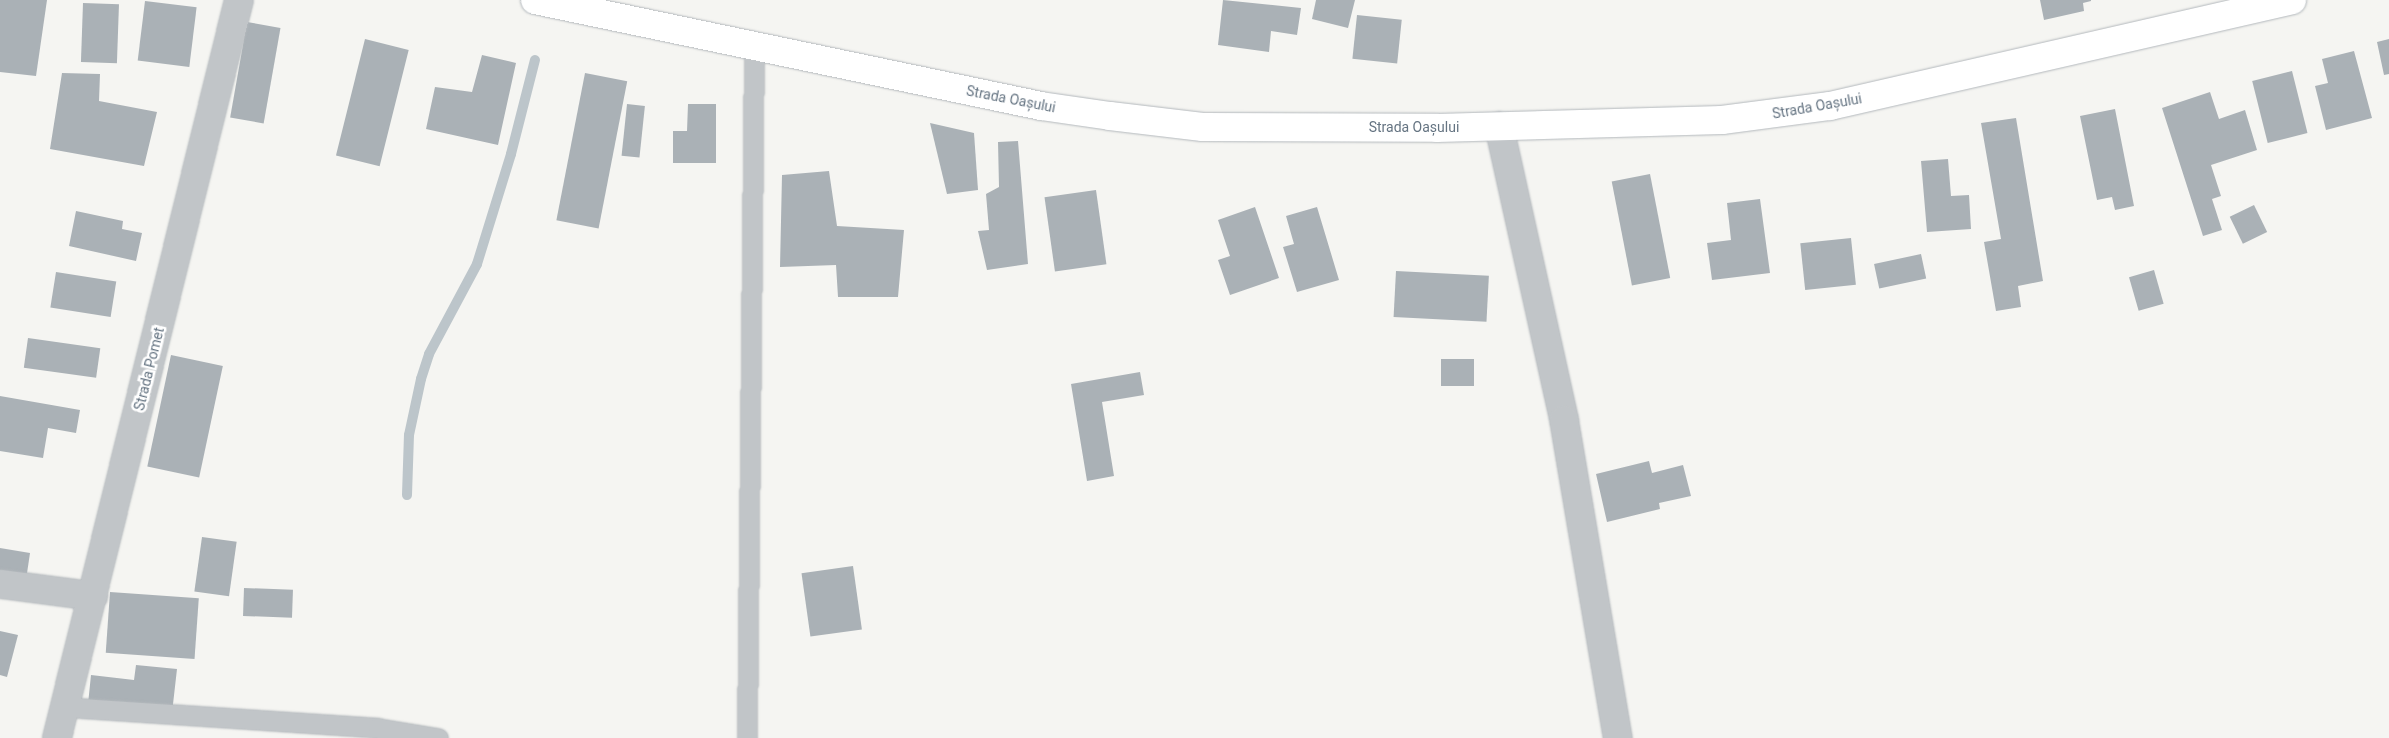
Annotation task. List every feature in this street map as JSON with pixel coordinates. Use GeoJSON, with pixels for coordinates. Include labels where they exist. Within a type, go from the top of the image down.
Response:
{"type":"FeatureCollection","features":[{"type":"Feature","properties":{"kind":"main road","name":"Strada Oașului"},"geometry":{"type":"LineString","coordinates":[[535,0],[1041,106],[1202,127],[1499,126],[1722,120],[1830,106],[2292,0]]}},
{"type":"Feature","properties":{"kind":"street","name":"Strada Pomet"},"geometry":{"type":"LineString","coordinates":[[57,738],[239,0]]}},
{"type":"Feature","properties":{"kind":"street"},"geometry":{"type":"LineString","coordinates":[[1499,126],[1564,420],[1618,738]]}},
{"type":"Feature","properties":{"kind":"street"},"geometry":{"type":"LineString","coordinates":[[0,584],[93,596]]}},
{"type":"Feature","properties":{"kind":"lane"},"geometry":{"type":"LineString","coordinates":[[748,738],[754,45]]}},
{"type":"Feature","properties":{"kind":"lane"},"geometry":{"type":"LineString","coordinates":[[65,707],[378,728],[438,738]]}},
{"type":"Feature","properties":{"kind":"building"},"geometry":{"type":"Polygon","coordinates":[[[0,0],[47,0],[36,76],[0,72],[0,0]]]}},
{"type":"Feature","properties":{"kind":"building"},"geometry":{"type":"Polygon","coordinates":[[[1223,0],[1301,8],[1297,35],[1271,31],[1269,52],[1218,45],[1223,0]]]}},
{"type":"Feature","properties":{"kind":"building"},"geometry":{"type":"Polygon","coordinates":[[[1316,0],[1355,0],[1348,28],[1312,19],[1316,0]]]}},
{"type":"Feature","properties":{"kind":"building"},"geometry":{"type":"Polygon","coordinates":[[[2040,0],[2091,1],[2083,3],[2084,11],[2044,20],[2040,0]]]}},
{"type":"Feature","properties":{"kind":"building"},"geometry":{"type":"Polygon","coordinates":[[[145,1],[197,7],[189,67],[138,61],[145,1]]]}},
{"type":"Feature","properties":{"kind":"building"},"geometry":{"type":"Polygon","coordinates":[[[83,3],[119,4],[117,63],[81,62],[83,3]]]}},
{"type":"Feature","properties":{"kind":"building"},"geometry":{"type":"Polygon","coordinates":[[[1357,15],[1402,20],[1397,63],[1352,59],[1357,15]]]}},
{"type":"Feature","properties":{"kind":"building"},"geometry":{"type":"Polygon","coordinates":[[[247,22],[280,28],[264,123],[230,118],[247,22]]]}},
{"type":"Feature","properties":{"kind":"building"},"geometry":{"type":"Polygon","coordinates":[[[365,39],[409,50],[380,166],[336,155],[365,39]]]}},
{"type":"Feature","properties":{"kind":"building"},"geometry":{"type":"Polygon","coordinates":[[[2389,39],[2389,74],[2384,75],[2377,42],[2389,39]]]}},
{"type":"Feature","properties":{"kind":"building"},"geometry":{"type":"Polygon","coordinates":[[[2354,51],[2372,118],[2326,130],[2315,86],[2328,83],[2322,59],[2354,51]]]}},
{"type":"Feature","properties":{"kind":"building"},"geometry":{"type":"Polygon","coordinates":[[[482,55],[516,63],[498,145],[426,129],[435,87],[472,92],[482,55]]]}},
{"type":"Feature","properties":{"kind":"building"},"geometry":{"type":"Polygon","coordinates":[[[2292,71],[2307,133],[2268,143],[2252,81],[2292,71]]]}},
{"type":"Feature","properties":{"kind":"building"},"geometry":{"type":"Polygon","coordinates":[[[62,73],[100,74],[99,101],[157,112],[144,166],[50,149],[62,73]]]}},
{"type":"Feature","properties":{"kind":"building"},"geometry":{"type":"Polygon","coordinates":[[[585,73],[627,81],[599,228],[556,220],[585,73]]]}},
{"type":"Feature","properties":{"kind":"building"},"geometry":{"type":"Polygon","coordinates":[[[2210,92],[2219,119],[2245,110],[2257,150],[2211,165],[2221,196],[2212,199],[2222,230],[2203,236],[2162,108],[2210,92]]]}},
{"type":"Feature","properties":{"kind":"building"},"geometry":{"type":"Polygon","coordinates":[[[627,104],[645,106],[639,158],[622,156],[627,104]]]}},
{"type":"Feature","properties":{"kind":"building"},"geometry":{"type":"Polygon","coordinates":[[[688,104],[716,104],[716,163],[673,163],[673,131],[687,131],[688,104]]]}},
{"type":"Feature","properties":{"kind":"building"},"geometry":{"type":"Polygon","coordinates":[[[2115,109],[2134,206],[2115,210],[2112,197],[2097,200],[2080,116],[2115,109]]]}},
{"type":"Feature","properties":{"kind":"building"},"geometry":{"type":"Polygon","coordinates":[[[2016,118],[2043,281],[2018,286],[2021,307],[1996,311],[1984,242],[2001,239],[1981,123],[2016,118]]]}},
{"type":"Feature","properties":{"kind":"building"},"geometry":{"type":"Polygon","coordinates":[[[930,123],[974,133],[978,190],[947,194],[930,123]]]}},
{"type":"Feature","properties":{"kind":"building"},"geometry":{"type":"Polygon","coordinates":[[[1018,141],[1028,264],[987,270],[978,231],[989,230],[986,194],[999,187],[998,142],[1018,141]]]}},
{"type":"Feature","properties":{"kind":"building"},"geometry":{"type":"Polygon","coordinates":[[[1948,159],[1951,196],[1969,195],[1971,229],[1927,232],[1921,161],[1948,159]]]}},
{"type":"Feature","properties":{"kind":"building"},"geometry":{"type":"Polygon","coordinates":[[[829,171],[837,226],[904,230],[898,297],[838,297],[836,265],[780,267],[782,175],[829,171]]]}},
{"type":"Feature","properties":{"kind":"building"},"geometry":{"type":"Polygon","coordinates":[[[1650,174],[1670,278],[1632,285],[1612,181],[1650,174]]]}},
{"type":"Feature","properties":{"kind":"building"},"geometry":{"type":"Polygon","coordinates":[[[1096,190],[1106,264],[1055,272],[1045,197],[1096,190]]]}},
{"type":"Feature","properties":{"kind":"building"},"geometry":{"type":"Polygon","coordinates":[[[1760,199],[1770,273],[1712,280],[1707,243],[1731,240],[1727,203],[1760,199]]]}},
{"type":"Feature","properties":{"kind":"building"},"geometry":{"type":"Polygon","coordinates":[[[2254,205],[2267,232],[2243,244],[2230,217],[2254,205]]]}},
{"type":"Feature","properties":{"kind":"building"},"geometry":{"type":"Polygon","coordinates":[[[1255,207],[1279,278],[1230,295],[1218,260],[1230,256],[1218,220],[1255,207]]]}},
{"type":"Feature","properties":{"kind":"building"},"geometry":{"type":"Polygon","coordinates":[[[1317,207],[1339,280],[1297,292],[1283,247],[1294,244],[1286,216],[1317,207]]]}},
{"type":"Feature","properties":{"kind":"building"},"geometry":{"type":"Polygon","coordinates":[[[76,211],[123,221],[122,229],[142,233],[136,261],[69,246],[76,211]]]}},
{"type":"Feature","properties":{"kind":"building"},"geometry":{"type":"Polygon","coordinates":[[[1851,238],[1856,285],[1805,290],[1800,243],[1851,238]]]}},
{"type":"Feature","properties":{"kind":"building"},"geometry":{"type":"Polygon","coordinates":[[[1921,254],[1926,278],[1879,288],[1874,264],[1921,254]]]}},
{"type":"Feature","properties":{"kind":"building"},"geometry":{"type":"Polygon","coordinates":[[[2154,270],[2164,304],[2139,311],[2129,277],[2154,270]]]}},
{"type":"Feature","properties":{"kind":"building"},"geometry":{"type":"Polygon","coordinates":[[[1396,271],[1489,276],[1486,322],[1394,317],[1396,271]]]}},
{"type":"Feature","properties":{"kind":"building"},"geometry":{"type":"Polygon","coordinates":[[[56,272],[116,282],[111,317],[50,308],[56,272]]]}},
{"type":"Feature","properties":{"kind":"building"},"geometry":{"type":"Polygon","coordinates":[[[28,338],[100,348],[96,378],[24,368],[28,338]]]}},
{"type":"Feature","properties":{"kind":"building"},"geometry":{"type":"Polygon","coordinates":[[[171,355],[223,366],[199,478],[147,467],[171,355]]]}},
{"type":"Feature","properties":{"kind":"building"},"geometry":{"type":"Polygon","coordinates":[[[1441,359],[1474,359],[1474,386],[1441,386],[1441,359]]]}},
{"type":"Feature","properties":{"kind":"building"},"geometry":{"type":"Polygon","coordinates":[[[1140,372],[1144,395],[1102,402],[1114,476],[1087,481],[1071,384],[1140,372]]]}},
{"type":"Feature","properties":{"kind":"building"},"geometry":{"type":"Polygon","coordinates":[[[0,396],[80,410],[76,433],[48,428],[43,458],[0,451],[0,396]]]}},
{"type":"Feature","properties":{"kind":"building"},"geometry":{"type":"Polygon","coordinates":[[[1649,461],[1652,473],[1683,465],[1691,496],[1659,503],[1660,509],[1607,522],[1596,474],[1649,461]]]}},
{"type":"Feature","properties":{"kind":"building"},"geometry":{"type":"Polygon","coordinates":[[[202,537],[237,542],[229,596],[194,591],[202,537]]]}},
{"type":"Feature","properties":{"kind":"building"},"geometry":{"type":"Polygon","coordinates":[[[0,548],[30,553],[26,580],[0,576],[0,548]]]}},
{"type":"Feature","properties":{"kind":"building"},"geometry":{"type":"Polygon","coordinates":[[[853,566],[862,629],[810,637],[802,573],[853,566]]]}},
{"type":"Feature","properties":{"kind":"building"},"geometry":{"type":"Polygon","coordinates":[[[244,588],[293,590],[292,618],[243,616],[244,588]]]}},
{"type":"Feature","properties":{"kind":"building"},"geometry":{"type":"Polygon","coordinates":[[[110,592],[199,598],[195,659],[106,653],[110,592]]]}},
{"type":"Feature","properties":{"kind":"building"},"geometry":{"type":"Polygon","coordinates":[[[0,631],[18,635],[7,677],[0,675],[0,631]]]}},
{"type":"Feature","properties":{"kind":"building"},"geometry":{"type":"Polygon","coordinates":[[[136,665],[177,669],[172,713],[88,704],[91,675],[134,680],[136,665]]]}},
{"type":"Feature","properties":{"kind":"waterway"},"geometry":{"type":"LineString","coordinates":[[407,495],[409,435],[421,379],[429,354],[477,264],[511,154],[535,60]]}}]}
